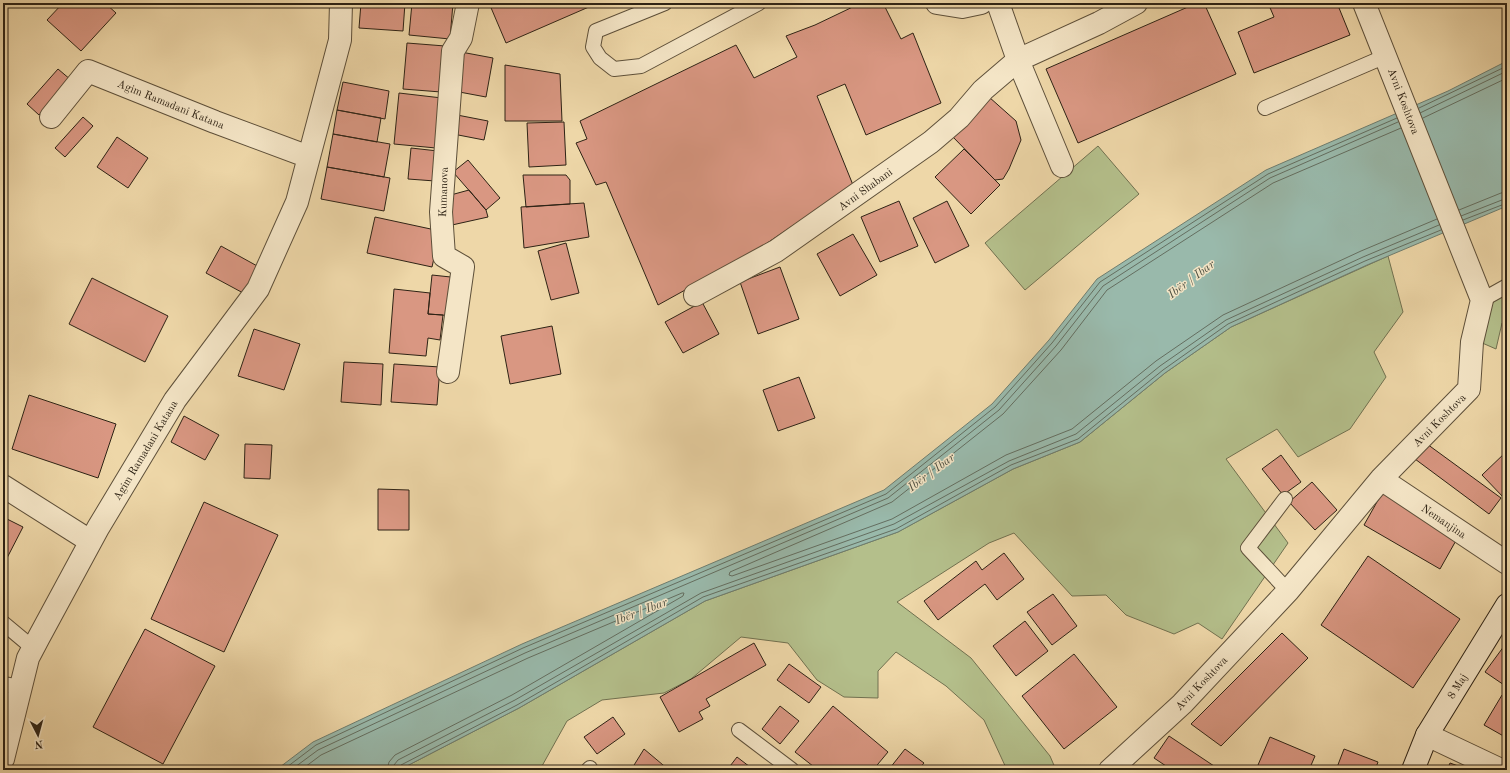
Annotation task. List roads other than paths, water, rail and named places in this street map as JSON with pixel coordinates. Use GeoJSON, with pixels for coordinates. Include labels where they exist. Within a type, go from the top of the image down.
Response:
{"type":"FeatureCollection","features":[{"type":"Feature","properties":{"kind":"street","name":"Agim Ramadani Katana"},"geometry":{"type":"LineString","coordinates":[[3,757],[12,685],[28,658],[90,541],[176,400],[258,289],[298,202],[340,40],[341,3]]}},
{"type":"Feature","properties":{"kind":"street","name":"Kumanova"},"geometry":{"type":"LineString","coordinates":[[448,372],[463,267],[444,256],[442,204],[453,51],[461,38],[468,3]]}},
{"type":"Feature","properties":{"kind":"street"},"geometry":{"type":"LineString","coordinates":[[937,3],[962,7],[981,3]]}},
{"type":"Feature","properties":{"kind":"street"},"geometry":{"type":"LineString","coordinates":[[998,3],[1018,60],[1062,166]]}},
{"type":"Feature","properties":{"kind":"street","name":"Avni Shabani"},"geometry":{"type":"LineString","coordinates":[[695,295],[776,251],[931,142],[959,118],[983,90],[1018,60],[1099,23],[1136,3]]}},
{"type":"Feature","properties":{"kind":"street","name":"Avni Koshtova"},"geometry":{"type":"LineString","coordinates":[[1110,770],[1182,704],[1288,591],[1381,479],[1470,389],[1472,342],[1482,300],[1366,4]]}},
{"type":"Feature","properties":{"kind":"street","name":"Agim Ramadani Katana"},"geometry":{"type":"LineString","coordinates":[[51,117],[88,71],[214,122],[309,157]]}},
{"type":"Feature","properties":{"kind":"street","name":"Nemanjina"},"geometry":{"type":"LineString","coordinates":[[1381,479],[1507,563]]}},
{"type":"Feature","properties":{"kind":"street"},"geometry":{"type":"LineString","coordinates":[[3,486],[90,541]]}},
{"type":"Feature","properties":{"kind":"street","name":"8 Maj"},"geometry":{"type":"LineString","coordinates":[[1413,770],[1427,735],[1507,604]]}},
{"type":"Feature","properties":{"kind":"street"},"geometry":{"type":"LineString","coordinates":[[1427,735],[1501,770]]}},
{"type":"Feature","properties":{"kind":"lane"},"geometry":{"type":"LineString","coordinates":[[665,3],[596,31],[593,47],[600,58],[614,69],[640,66],[759,3]]}},
{"type":"Feature","properties":{"kind":"lane"},"geometry":{"type":"LineString","coordinates":[[1265,108],[1386,56]]}},
{"type":"Feature","properties":{"kind":"lane"},"geometry":{"type":"LineString","coordinates":[[1482,300],[1507,286]]}},
{"type":"Feature","properties":{"kind":"lane"},"geometry":{"type":"LineString","coordinates":[[1285,499],[1248,548],[1288,591]]}},
{"type":"Feature","properties":{"kind":"lane"},"geometry":{"type":"LineString","coordinates":[[3,623],[33,648]]}},
{"type":"Feature","properties":{"kind":"lane"},"geometry":{"type":"LineString","coordinates":[[739,730],[792,770]]}},
{"type":"Feature","properties":{"kind":"water","name":"Ibër / Ibar"},"geometry":{"type":"Polygon","coordinates":[[[1507,61],[1507,206],[1367,265],[1231,327],[1165,373],[1080,442],[1013,469],[898,532],[705,601],[519,708],[399,770],[276,770],[313,742],[522,644],[884,490],[992,404],[1049,340],[1097,279],[1266,170],[1448,91],[1507,61]]]}}]}
